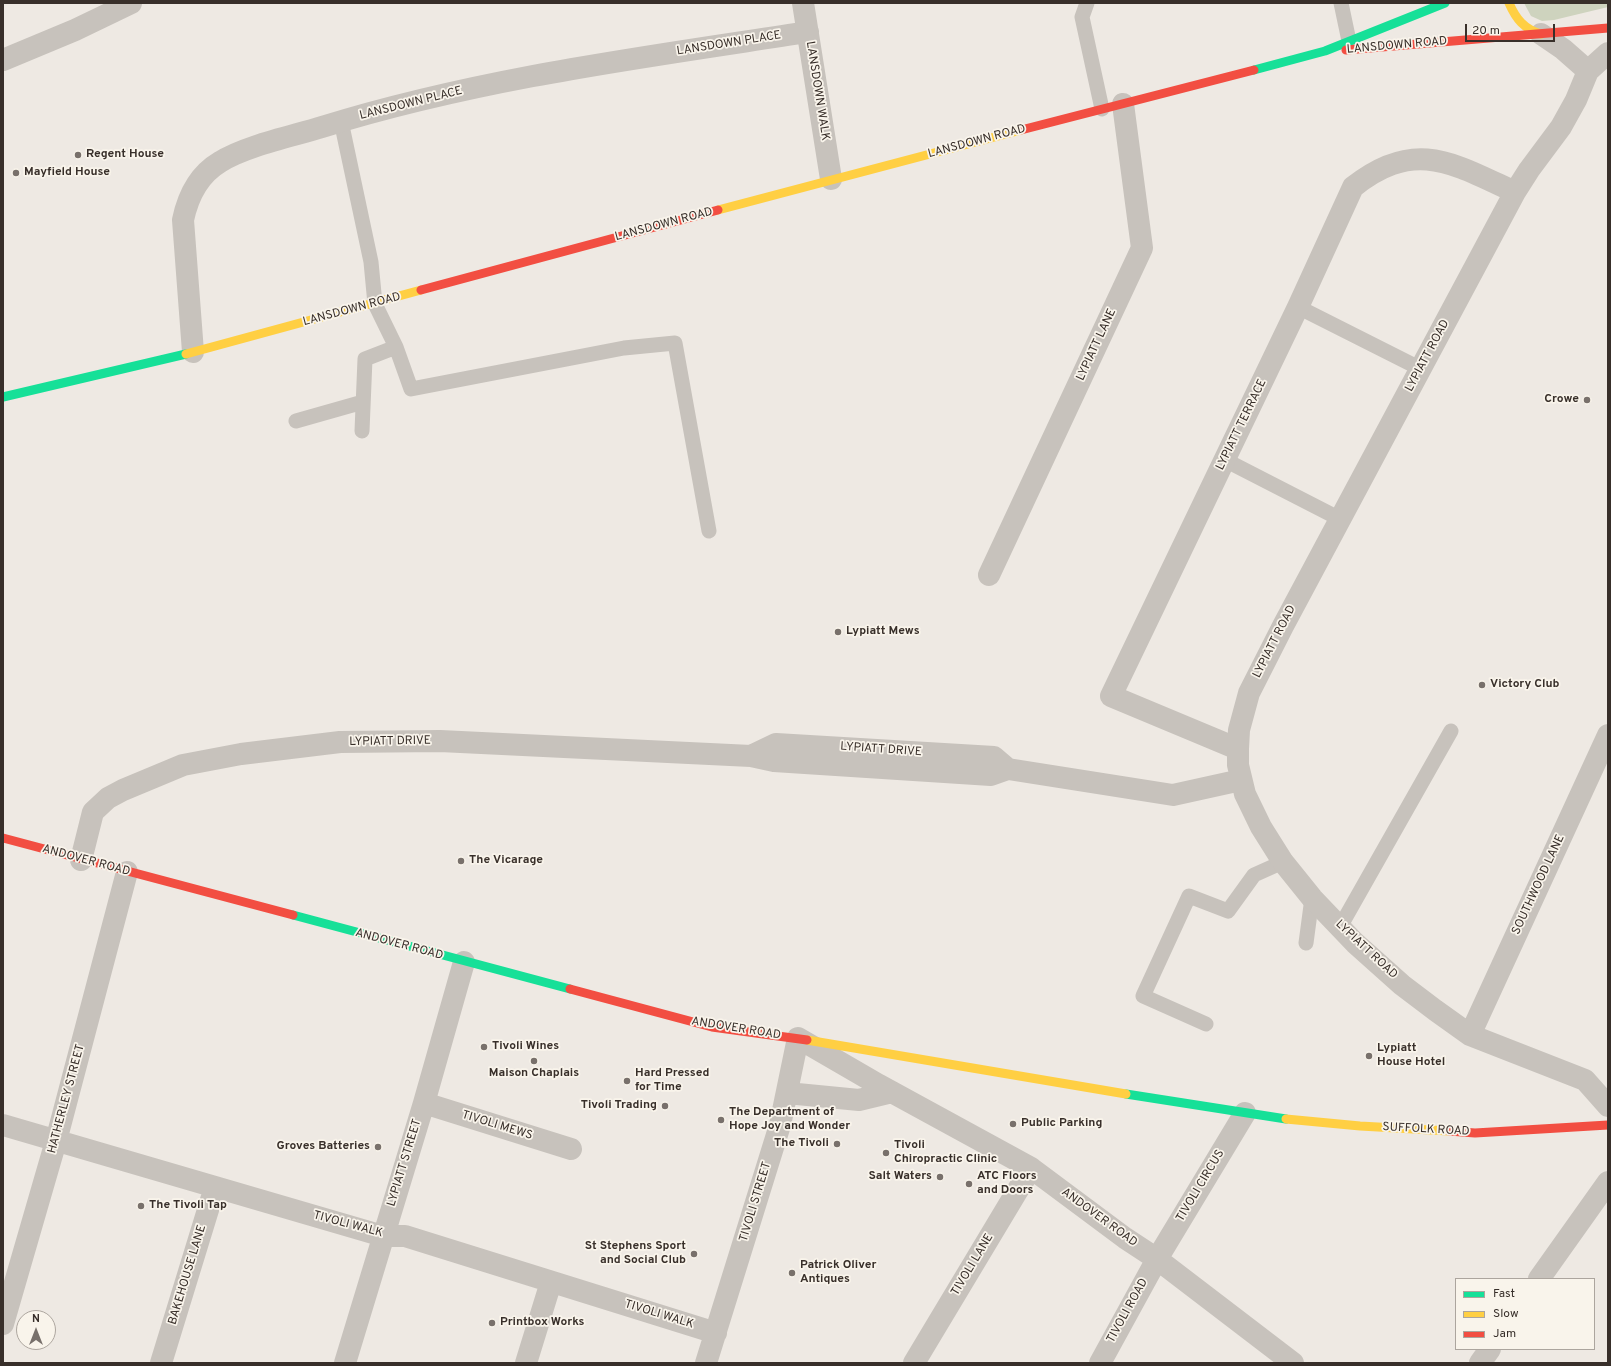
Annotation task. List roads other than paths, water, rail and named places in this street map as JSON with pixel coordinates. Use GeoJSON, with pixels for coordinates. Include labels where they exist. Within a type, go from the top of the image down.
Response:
{"type":"FeatureCollection","features":[{"type":"Feature","properties":{"kind":"highway","name":"LANSDOWN ROAD"},"geometry":{"type":"LineString","coordinates":[[3,397],[193,352],[832,180],[1325,51],[1445,3]]}},
{"type":"Feature","properties":{"kind":"highway"},"geometry":{"type":"LineString","coordinates":[[1509,3],[1513,14],[1526,30],[1541,34]]}},
{"type":"Feature","properties":{"kind":"highway","name":"LANSDOWN ROAD"},"geometry":{"type":"LineString","coordinates":[[1325,51],[1608,28]]}},
{"type":"Feature","properties":{"kind":"highway","name":"ANDOVER ROAD"},"geometry":{"type":"LineString","coordinates":[[3,838],[695,1024],[798,1038],[1063,1085],[1245,1113]]}},
{"type":"Feature","properties":{"kind":"highway","name":"SUFFOLK ROAD"},"geometry":{"type":"LineString","coordinates":[[1245,1113],[1360,1126],[1475,1133],[1551,1130],[1608,1125]]}},
{"type":"Feature","properties":{"kind":"street"},"geometry":{"type":"LineString","coordinates":[[3,60],[75,30],[130,3]]}},
{"type":"Feature","properties":{"kind":"street","name":"LANSDOWN WALK"},"geometry":{"type":"LineString","coordinates":[[803,3],[832,180]]}},
{"type":"Feature","properties":{"kind":"street","name":"LANSDOWN PLACE"},"geometry":{"type":"LineString","coordinates":[[193,352],[183,220],[187,204],[194,188],[205,173],[219,162],[236,153],[341,121],[456,92],[578,68],[808,32]]}},
{"type":"Feature","properties":{"kind":"street"},"geometry":{"type":"LineString","coordinates":[[1541,34],[1563,49],[1588,70]]}},
{"type":"Feature","properties":{"kind":"street","name":"LYPIATT ROAD"},"geometry":{"type":"LineString","coordinates":[[1608,53],[1588,70],[1576,100],[1561,127],[1529,170],[1515,192],[1340,519],[1249,693],[1240,724],[1238,749],[1241,780],[1245,794],[1258,822],[1283,862],[1312,898],[1340,927],[1402,985],[1470,1035],[1585,1080],[1608,1106]]}},
{"type":"Feature","properties":{"kind":"street","name":"LYPIATT LANE"},"geometry":{"type":"LineString","coordinates":[[989,575],[1142,248],[1123,104]]}},
{"type":"Feature","properties":{"kind":"street","name":"LYPIATT TERRACE"},"geometry":{"type":"LineString","coordinates":[[1238,749],[1111,696],[1298,307],[1353,187],[1369,174],[1388,164],[1425,158],[1460,166],[1515,192]]}},
{"type":"Feature","properties":{"kind":"street","name":"SOUTHWOOD LANE"},"geometry":{"type":"LineString","coordinates":[[1470,1035],[1608,735]]}},
{"type":"Feature","properties":{"kind":"street","name":"LYPIATT DRIVE"},"geometry":{"type":"LineString","coordinates":[[81,860],[93,812],[108,798],[122,790],[183,766],[241,754],[340,742],[440,741],[751,756],[774,761],[992,775],[1008,770],[1173,795],[1241,780]]}},
{"type":"Feature","properties":{"kind":"street","name":"HATHERLEY STREET"},"geometry":{"type":"LineString","coordinates":[[3,1324],[56,1141],[127,872]]}},
{"type":"Feature","properties":{"kind":"street","name":"LYPIATT STREET"},"geometry":{"type":"LineString","coordinates":[[345,1363],[424,1103],[464,962]]}},
{"type":"Feature","properties":{"kind":"street","name":"ANDOVER ROAD"},"geometry":{"type":"LineString","coordinates":[[798,1038],[892,1092],[1031,1168],[1125,1238],[1157,1259],[1293,1363]]}},
{"type":"Feature","properties":{"kind":"street","name":"TIVOLI STREET"},"geometry":{"type":"LineString","coordinates":[[706,1363],[780,1125],[798,1038]]}},
{"type":"Feature","properties":{"kind":"street"},"geometry":{"type":"LineString","coordinates":[[787,1093],[858,1100],[892,1092]]}},
{"type":"Feature","properties":{"kind":"street","name":"TIVOLI MEWS"},"geometry":{"type":"LineString","coordinates":[[424,1103],[571,1149]]}},
{"type":"Feature","properties":{"kind":"street","name":"TIVOLI CIRCUS"},"geometry":{"type":"LineString","coordinates":[[1157,1259],[1245,1113]]}},
{"type":"Feature","properties":{"kind":"street","name":"TIVOLI WALK"},"geometry":{"type":"LineString","coordinates":[[3,1126],[383,1236],[405,1236],[716,1333]]}},
{"type":"Feature","properties":{"kind":"street","name":"TIVOLI LANE"},"geometry":{"type":"LineString","coordinates":[[914,1363],[1031,1168]]}},
{"type":"Feature","properties":{"kind":"street"},"geometry":{"type":"LineString","coordinates":[[1540,1278],[1608,1182]]}},
{"type":"Feature","properties":{"kind":"street","name":"BAKEHOUSE LANE"},"geometry":{"type":"LineString","coordinates":[[161,1363],[215,1187]]}},
{"type":"Feature","properties":{"kind":"street","name":"TIVOLI ROAD"},"geometry":{"type":"LineString","coordinates":[[1100,1363],[1157,1259]]}},
{"type":"Feature","properties":{"kind":"street"},"geometry":{"type":"LineString","coordinates":[[526,1363],[551,1282]]}},
{"type":"Feature","properties":{"kind":"street"},"geometry":{"type":"LineString","coordinates":[[1480,1363],[1489,1350]]}},
{"type":"Feature","properties":{"kind":"lane"},"geometry":{"type":"LineString","coordinates":[[1087,3],[1082,17],[1102,109]]}},
{"type":"Feature","properties":{"kind":"lane"},"geometry":{"type":"LineString","coordinates":[[1341,3],[1349,41]]}},
{"type":"Feature","properties":{"kind":"lane"},"geometry":{"type":"LineString","coordinates":[[341,121],[371,262],[375,304],[396,347],[411,389],[624,348],[675,343],[709,532]]}},
{"type":"Feature","properties":{"kind":"lane"},"geometry":{"type":"LineString","coordinates":[[1298,307],[1420,369]]}},
{"type":"Feature","properties":{"kind":"lane"},"geometry":{"type":"LineString","coordinates":[[362,431],[366,359],[396,347]]}},
{"type":"Feature","properties":{"kind":"lane"},"geometry":{"type":"LineString","coordinates":[[296,421],[363,402]]}},
{"type":"Feature","properties":{"kind":"lane"},"geometry":{"type":"LineString","coordinates":[[1225,460],[1340,519]]}},
{"type":"Feature","properties":{"kind":"lane"},"geometry":{"type":"LineString","coordinates":[[1340,927],[1451,731]]}},
{"type":"Feature","properties":{"kind":"lane"},"geometry":{"type":"LineString","coordinates":[[1206,1024],[1143,996],[1182,910],[1189,896],[1228,911],[1254,875],[1283,862]]}},
{"type":"Feature","properties":{"kind":"lane"},"geometry":{"type":"LineString","coordinates":[[1306,943],[1312,898]]}},
{"type":"Feature","properties":{"kind":"place","name":"Regent House"},"geometry":{"type":"Point","coordinates":[78,155]}},
{"type":"Feature","properties":{"kind":"place","name":"Mayfield House"},"geometry":{"type":"Point","coordinates":[16,173]}},
{"type":"Feature","properties":{"kind":"place","name":"Crowe"},"geometry":{"type":"Point","coordinates":[1587,400]}},
{"type":"Feature","properties":{"kind":"place","name":"Lypiatt Mews"},"geometry":{"type":"Point","coordinates":[838,632]}},
{"type":"Feature","properties":{"kind":"place","name":"Victory Club"},"geometry":{"type":"Point","coordinates":[1482,685]}},
{"type":"Feature","properties":{"kind":"place","name":"The Vicarage"},"geometry":{"type":"Point","coordinates":[461,861]}},
{"type":"Feature","properties":{"kind":"place","name":"Tivoli Wines"},"geometry":{"type":"Point","coordinates":[484,1047]}},
{"type":"Feature","properties":{"kind":"place","name":"Lypiatt House Hotel"},"geometry":{"type":"Point","coordinates":[1369,1056]}},
{"type":"Feature","properties":{"kind":"place","name":"Maison Chaplais"},"geometry":{"type":"Point","coordinates":[534,1061]}},
{"type":"Feature","properties":{"kind":"place","name":"Hard Pressed for Time"},"geometry":{"type":"Point","coordinates":[627,1081]}},
{"type":"Feature","properties":{"kind":"place","name":"Tivoli Trading"},"geometry":{"type":"Point","coordinates":[665,1106]}},
{"type":"Feature","properties":{"kind":"place","name":"The Department of Hope Joy and Wonder"},"geometry":{"type":"Point","coordinates":[721,1120]}},
{"type":"Feature","properties":{"kind":"place","name":"Public Parking"},"geometry":{"type":"Point","coordinates":[1013,1124]}},
{"type":"Feature","properties":{"kind":"place","name":"The Tivoli"},"geometry":{"type":"Point","coordinates":[837,1144]}},
{"type":"Feature","properties":{"kind":"place","name":"Groves Batteries"},"geometry":{"type":"Point","coordinates":[378,1147]}},
{"type":"Feature","properties":{"kind":"place","name":"Tivoli Chiropractic Clinic"},"geometry":{"type":"Point","coordinates":[886,1153]}},
{"type":"Feature","properties":{"kind":"place","name":"Salt Waters"},"geometry":{"type":"Point","coordinates":[940,1177]}},
{"type":"Feature","properties":{"kind":"place","name":"ATC Floors and Doors"},"geometry":{"type":"Point","coordinates":[969,1184]}},
{"type":"Feature","properties":{"kind":"place","name":"The Tivoli Tap"},"geometry":{"type":"Point","coordinates":[141,1206]}},
{"type":"Feature","properties":{"kind":"place","name":"St Stephens Sport and Social Club"},"geometry":{"type":"Point","coordinates":[694,1254]}},
{"type":"Feature","properties":{"kind":"place","name":"Patrick Oliver Antiques"},"geometry":{"type":"Point","coordinates":[792,1273]}},
{"type":"Feature","properties":{"kind":"place","name":"Printbox Works"},"geometry":{"type":"Point","coordinates":[492,1323]}}]}
